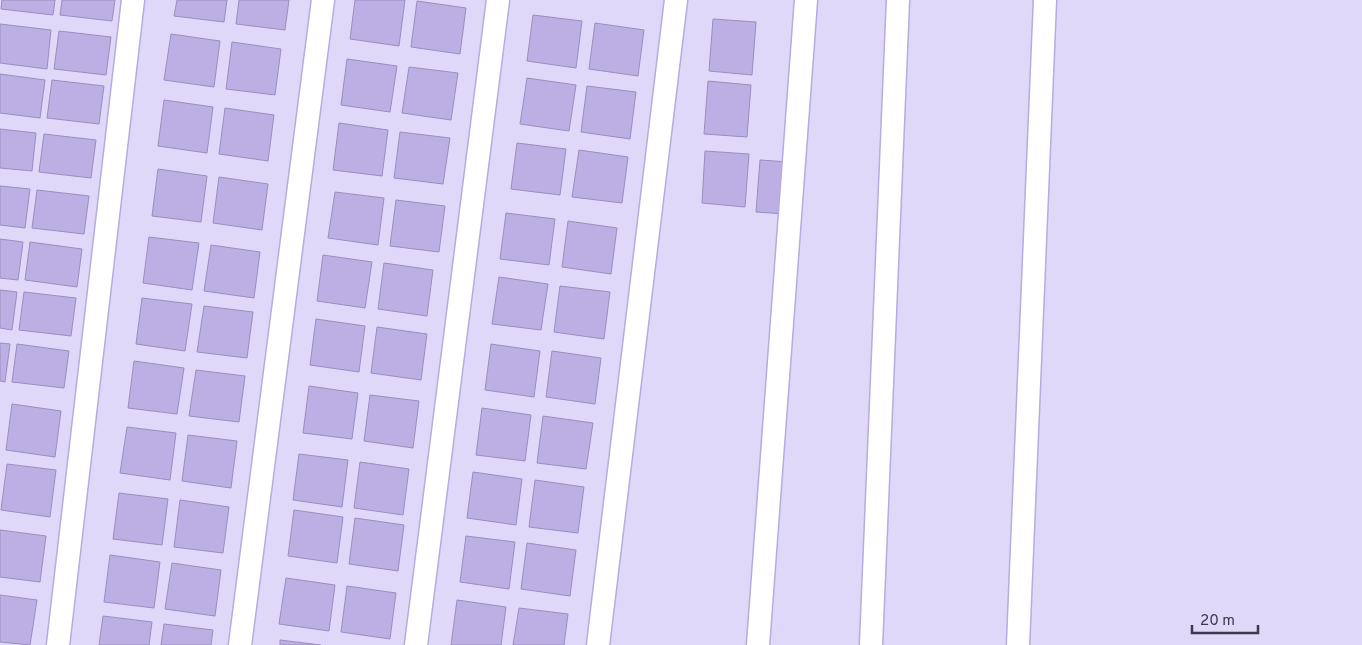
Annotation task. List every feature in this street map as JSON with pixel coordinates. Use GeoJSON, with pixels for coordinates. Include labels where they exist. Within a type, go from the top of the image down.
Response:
{"type":"FeatureCollection","features":[{"type":"Feature","properties":{"kind":"street"},"geometry":{"type":"LineString","coordinates":[[58,645],[133,0]]}},
{"type":"Feature","properties":{"kind":"street"},"geometry":{"type":"LineString","coordinates":[[240,645],[322,0]]}},
{"type":"Feature","properties":{"kind":"street"},"geometry":{"type":"LineString","coordinates":[[416,645],[498,0]]}},
{"type":"Feature","properties":{"kind":"street"},"geometry":{"type":"LineString","coordinates":[[598,645],[676,0]]}},
{"type":"Feature","properties":{"kind":"street"},"geometry":{"type":"LineString","coordinates":[[758,645],[806,0]]}},
{"type":"Feature","properties":{"kind":"street"},"geometry":{"type":"LineString","coordinates":[[871,645],[898,0]]}},
{"type":"Feature","properties":{"kind":"street"},"geometry":{"type":"LineString","coordinates":[[1018,645],[1045,0]]}},
{"type":"Feature","properties":{"kind":"building"},"geometry":{"type":"Polygon","coordinates":[[[2,0],[55,0],[53,15],[1,9],[2,0]]]}},
{"type":"Feature","properties":{"kind":"building"},"geometry":{"type":"Polygon","coordinates":[[[62,0],[115,0],[112,21],[60,15],[62,0]]]}},
{"type":"Feature","properties":{"kind":"building"},"geometry":{"type":"Polygon","coordinates":[[[177,0],[227,0],[224,22],[174,16],[177,0]]]}},
{"type":"Feature","properties":{"kind":"building"},"geometry":{"type":"Polygon","coordinates":[[[239,0],[289,0],[285,30],[236,24],[239,0]]]}},
{"type":"Feature","properties":{"kind":"building"},"geometry":{"type":"Polygon","coordinates":[[[355,0],[405,0],[399,46],[350,39],[355,0]]]}},
{"type":"Feature","properties":{"kind":"building"},"geometry":{"type":"Polygon","coordinates":[[[417,1],[466,8],[460,54],[411,47],[417,1]]]}},
{"type":"Feature","properties":{"kind":"building"},"geometry":{"type":"Polygon","coordinates":[[[533,15],[582,21],[576,68],[527,61],[533,15]]]}},
{"type":"Feature","properties":{"kind":"building"},"geometry":{"type":"Polygon","coordinates":[[[713,19],[756,22],[752,75],[709,71],[713,19]]]}},
{"type":"Feature","properties":{"kind":"building"},"geometry":{"type":"Polygon","coordinates":[[[595,23],[644,30],[638,76],[589,69],[595,23]]]}},
{"type":"Feature","properties":{"kind":"building"},"geometry":{"type":"Polygon","coordinates":[[[0,24],[51,30],[47,69],[0,63],[0,24]]]}},
{"type":"Feature","properties":{"kind":"building"},"geometry":{"type":"Polygon","coordinates":[[[59,31],[111,37],[106,75],[54,69],[59,31]]]}},
{"type":"Feature","properties":{"kind":"building"},"geometry":{"type":"Polygon","coordinates":[[[171,34],[220,41],[214,87],[164,80],[171,34]]]}},
{"type":"Feature","properties":{"kind":"building"},"geometry":{"type":"Polygon","coordinates":[[[232,42],[281,49],[275,95],[226,89],[232,42]]]}},
{"type":"Feature","properties":{"kind":"building"},"geometry":{"type":"Polygon","coordinates":[[[347,59],[397,66],[390,112],[341,105],[347,59]]]}},
{"type":"Feature","properties":{"kind":"building"},"geometry":{"type":"Polygon","coordinates":[[[409,67],[458,73],[451,120],[402,113],[409,67]]]}},
{"type":"Feature","properties":{"kind":"building"},"geometry":{"type":"Polygon","coordinates":[[[0,74],[45,80],[40,118],[0,113],[0,74]]]}},
{"type":"Feature","properties":{"kind":"building"},"geometry":{"type":"Polygon","coordinates":[[[527,78],[576,85],[569,131],[520,124],[527,78]]]}},
{"type":"Feature","properties":{"kind":"building"},"geometry":{"type":"Polygon","coordinates":[[[52,80],[104,86],[99,124],[47,118],[52,80]]]}},
{"type":"Feature","properties":{"kind":"building"},"geometry":{"type":"Polygon","coordinates":[[[708,81],[751,85],[747,137],[704,134],[708,81]]]}},
{"type":"Feature","properties":{"kind":"building"},"geometry":{"type":"Polygon","coordinates":[[[587,86],[636,92],[630,139],[581,132],[587,86]]]}},
{"type":"Feature","properties":{"kind":"building"},"geometry":{"type":"Polygon","coordinates":[[[164,100],[213,107],[207,153],[158,146],[164,100]]]}},
{"type":"Feature","properties":{"kind":"building"},"geometry":{"type":"Polygon","coordinates":[[[225,108],[274,115],[268,161],[219,154],[225,108]]]}},
{"type":"Feature","properties":{"kind":"building"},"geometry":{"type":"Polygon","coordinates":[[[339,123],[388,130],[382,176],[333,170],[339,123]]]}},
{"type":"Feature","properties":{"kind":"building"},"geometry":{"type":"Polygon","coordinates":[[[0,129],[36,133],[32,171],[0,168],[0,129]]]}},
{"type":"Feature","properties":{"kind":"building"},"geometry":{"type":"Polygon","coordinates":[[[400,132],[450,138],[443,184],[394,178],[400,132]]]}},
{"type":"Feature","properties":{"kind":"building"},"geometry":{"type":"Polygon","coordinates":[[[44,134],[96,140],[91,178],[39,172],[44,134]]]}},
{"type":"Feature","properties":{"kind":"building"},"geometry":{"type":"Polygon","coordinates":[[[517,143],[566,149],[560,195],[511,189],[517,143]]]}},
{"type":"Feature","properties":{"kind":"building"},"geometry":{"type":"Polygon","coordinates":[[[579,150],[628,157],[622,203],[572,197],[579,150]]]}},
{"type":"Feature","properties":{"kind":"building"},"geometry":{"type":"Polygon","coordinates":[[[705,151],[749,154],[745,207],[702,203],[705,151]]]}},
{"type":"Feature","properties":{"kind":"building"},"geometry":{"type":"Polygon","coordinates":[[[760,160],[804,163],[800,215],[756,212],[760,160]]]}},
{"type":"Feature","properties":{"kind":"building"},"geometry":{"type":"Polygon","coordinates":[[[158,169],[207,176],[201,222],[152,216],[158,169]]]}},
{"type":"Feature","properties":{"kind":"building"},"geometry":{"type":"Polygon","coordinates":[[[219,177],[268,184],[262,230],[213,223],[219,177]]]}},
{"type":"Feature","properties":{"kind":"building"},"geometry":{"type":"Polygon","coordinates":[[[0,186],[30,189],[25,228],[0,225],[0,186]]]}},
{"type":"Feature","properties":{"kind":"building"},"geometry":{"type":"Polygon","coordinates":[[[37,190],[89,196],[84,234],[32,228],[37,190]]]}},
{"type":"Feature","properties":{"kind":"building"},"geometry":{"type":"Polygon","coordinates":[[[335,192],[384,198],[378,245],[328,238],[335,192]]]}},
{"type":"Feature","properties":{"kind":"building"},"geometry":{"type":"Polygon","coordinates":[[[396,200],[445,206],[439,252],[390,246],[396,200]]]}},
{"type":"Feature","properties":{"kind":"building"},"geometry":{"type":"Polygon","coordinates":[[[506,213],[555,219],[549,265],[500,259],[506,213]]]}},
{"type":"Feature","properties":{"kind":"building"},"geometry":{"type":"Polygon","coordinates":[[[568,221],[617,228],[611,274],[562,267],[568,221]]]}},
{"type":"Feature","properties":{"kind":"building"},"geometry":{"type":"Polygon","coordinates":[[[149,237],[199,243],[192,290],[143,283],[149,237]]]}},
{"type":"Feature","properties":{"kind":"building"},"geometry":{"type":"Polygon","coordinates":[[[0,239],[23,242],[18,280],[0,278],[0,239]]]}},
{"type":"Feature","properties":{"kind":"building"},"geometry":{"type":"Polygon","coordinates":[[[30,242],[82,249],[77,287],[25,280],[30,242]]]}},
{"type":"Feature","properties":{"kind":"building"},"geometry":{"type":"Polygon","coordinates":[[[211,245],[260,252],[254,298],[204,291],[211,245]]]}},
{"type":"Feature","properties":{"kind":"building"},"geometry":{"type":"Polygon","coordinates":[[[323,255],[372,262],[365,308],[317,301],[323,255]]]}},
{"type":"Feature","properties":{"kind":"building"},"geometry":{"type":"Polygon","coordinates":[[[384,263],[433,270],[427,316],[378,309],[384,263]]]}},
{"type":"Feature","properties":{"kind":"building"},"geometry":{"type":"Polygon","coordinates":[[[499,277],[548,284],[541,330],[492,324],[499,277]]]}},
{"type":"Feature","properties":{"kind":"building"},"geometry":{"type":"Polygon","coordinates":[[[560,286],[610,292],[604,339],[554,332],[560,286]]]}},
{"type":"Feature","properties":{"kind":"building"},"geometry":{"type":"Polygon","coordinates":[[[0,290],[17,292],[12,330],[0,328],[0,290]]]}},
{"type":"Feature","properties":{"kind":"building"},"geometry":{"type":"Polygon","coordinates":[[[24,292],[76,298],[71,336],[19,330],[24,292]]]}},
{"type":"Feature","properties":{"kind":"building"},"geometry":{"type":"Polygon","coordinates":[[[142,298],[192,304],[185,351],[136,344],[142,298]]]}},
{"type":"Feature","properties":{"kind":"building"},"geometry":{"type":"Polygon","coordinates":[[[204,306],[253,312],[247,358],[197,352],[204,306]]]}},
{"type":"Feature","properties":{"kind":"building"},"geometry":{"type":"Polygon","coordinates":[[[316,319],[365,326],[359,372],[310,365],[316,319]]]}},
{"type":"Feature","properties":{"kind":"building"},"geometry":{"type":"Polygon","coordinates":[[[377,327],[427,334],[421,380],[371,373],[377,327]]]}},
{"type":"Feature","properties":{"kind":"building"},"geometry":{"type":"Polygon","coordinates":[[[0,343],[10,344],[5,382],[0,381],[0,343]]]}},
{"type":"Feature","properties":{"kind":"building"},"geometry":{"type":"Polygon","coordinates":[[[17,344],[69,351],[64,388],[12,382],[17,344]]]}},
{"type":"Feature","properties":{"kind":"building"},"geometry":{"type":"Polygon","coordinates":[[[491,344],[540,351],[534,397],[485,390],[491,344]]]}},
{"type":"Feature","properties":{"kind":"building"},"geometry":{"type":"Polygon","coordinates":[[[552,351],[601,358],[595,404],[546,397],[552,351]]]}},
{"type":"Feature","properties":{"kind":"building"},"geometry":{"type":"Polygon","coordinates":[[[134,361],[184,368],[177,414],[128,408],[134,361]]]}},
{"type":"Feature","properties":{"kind":"building"},"geometry":{"type":"Polygon","coordinates":[[[196,370],[245,376],[239,422],[189,416],[196,370]]]}},
{"type":"Feature","properties":{"kind":"building"},"geometry":{"type":"Polygon","coordinates":[[[309,386],[358,393],[352,439],[303,433],[309,386]]]}},
{"type":"Feature","properties":{"kind":"building"},"geometry":{"type":"Polygon","coordinates":[[[370,395],[419,401],[413,448],[364,441],[370,395]]]}},
{"type":"Feature","properties":{"kind":"building"},"geometry":{"type":"Polygon","coordinates":[[[12,404],[61,411],[55,457],[6,450],[12,404]]]}},
{"type":"Feature","properties":{"kind":"building"},"geometry":{"type":"Polygon","coordinates":[[[482,408],[531,415],[525,461],[476,455],[482,408]]]}},
{"type":"Feature","properties":{"kind":"building"},"geometry":{"type":"Polygon","coordinates":[[[543,416],[593,423],[586,469],[537,463],[543,416]]]}},
{"type":"Feature","properties":{"kind":"building"},"geometry":{"type":"Polygon","coordinates":[[[127,427],[176,433],[170,480],[120,473],[127,427]]]}},
{"type":"Feature","properties":{"kind":"building"},"geometry":{"type":"Polygon","coordinates":[[[188,435],[237,441],[231,488],[182,481],[188,435]]]}},
{"type":"Feature","properties":{"kind":"building"},"geometry":{"type":"Polygon","coordinates":[[[299,454],[348,460],[342,507],[293,500],[299,454]]]}},
{"type":"Feature","properties":{"kind":"building"},"geometry":{"type":"Polygon","coordinates":[[[360,462],[409,469],[403,515],[354,508],[360,462]]]}},
{"type":"Feature","properties":{"kind":"building"},"geometry":{"type":"Polygon","coordinates":[[[7,464],[56,470],[50,517],[1,510],[7,464]]]}},
{"type":"Feature","properties":{"kind":"building"},"geometry":{"type":"Polygon","coordinates":[[[473,472],[522,479],[516,525],[467,518],[473,472]]]}},
{"type":"Feature","properties":{"kind":"building"},"geometry":{"type":"Polygon","coordinates":[[[535,480],[584,487],[578,533],[529,527],[535,480]]]}},
{"type":"Feature","properties":{"kind":"building"},"geometry":{"type":"Polygon","coordinates":[[[119,493],[168,499],[162,545],[113,539],[119,493]]]}},
{"type":"Feature","properties":{"kind":"building"},"geometry":{"type":"Polygon","coordinates":[[[180,500],[229,507],[223,553],[174,547],[180,500]]]}},
{"type":"Feature","properties":{"kind":"building"},"geometry":{"type":"Polygon","coordinates":[[[294,510],[343,517],[337,563],[288,556],[294,510]]]}},
{"type":"Feature","properties":{"kind":"building"},"geometry":{"type":"Polygon","coordinates":[[[355,518],[404,525],[398,571],[349,564],[355,518]]]}},
{"type":"Feature","properties":{"kind":"building"},"geometry":{"type":"Polygon","coordinates":[[[0,530],[46,536],[40,582],[0,577],[0,530]]]}},
{"type":"Feature","properties":{"kind":"building"},"geometry":{"type":"Polygon","coordinates":[[[466,536],[515,542],[509,589],[460,582],[466,536]]]}},
{"type":"Feature","properties":{"kind":"building"},"geometry":{"type":"Polygon","coordinates":[[[527,543],[576,550],[570,596],[521,589],[527,543]]]}},
{"type":"Feature","properties":{"kind":"building"},"geometry":{"type":"Polygon","coordinates":[[[110,555],[160,562],[154,608],[104,602],[110,555]]]}},
{"type":"Feature","properties":{"kind":"building"},"geometry":{"type":"Polygon","coordinates":[[[172,563],[221,570],[215,616],[165,609],[172,563]]]}},
{"type":"Feature","properties":{"kind":"building"},"geometry":{"type":"Polygon","coordinates":[[[286,578],[335,585],[329,631],[279,624],[286,578]]]}},
{"type":"Feature","properties":{"kind":"building"},"geometry":{"type":"Polygon","coordinates":[[[347,586],[396,593],[390,639],[341,632],[347,586]]]}},
{"type":"Feature","properties":{"kind":"building"},"geometry":{"type":"Polygon","coordinates":[[[0,595],[37,600],[30,645],[0,642],[0,595]]]}},
{"type":"Feature","properties":{"kind":"building"},"geometry":{"type":"Polygon","coordinates":[[[457,600],[506,607],[501,645],[451,645],[457,600]]]}},
{"type":"Feature","properties":{"kind":"building"},"geometry":{"type":"Polygon","coordinates":[[[519,608],[568,614],[564,645],[513,645],[519,608]]]}},
{"type":"Feature","properties":{"kind":"building"},"geometry":{"type":"Polygon","coordinates":[[[103,616],[152,622],[149,645],[99,645],[103,616]]]}},
{"type":"Feature","properties":{"kind":"building"},"geometry":{"type":"Polygon","coordinates":[[[164,624],[213,630],[211,645],[161,645],[164,624]]]}},
{"type":"Feature","properties":{"kind":"building"},"geometry":{"type":"Polygon","coordinates":[[[280,640],[321,645],[280,645],[280,640]]]}}]}
